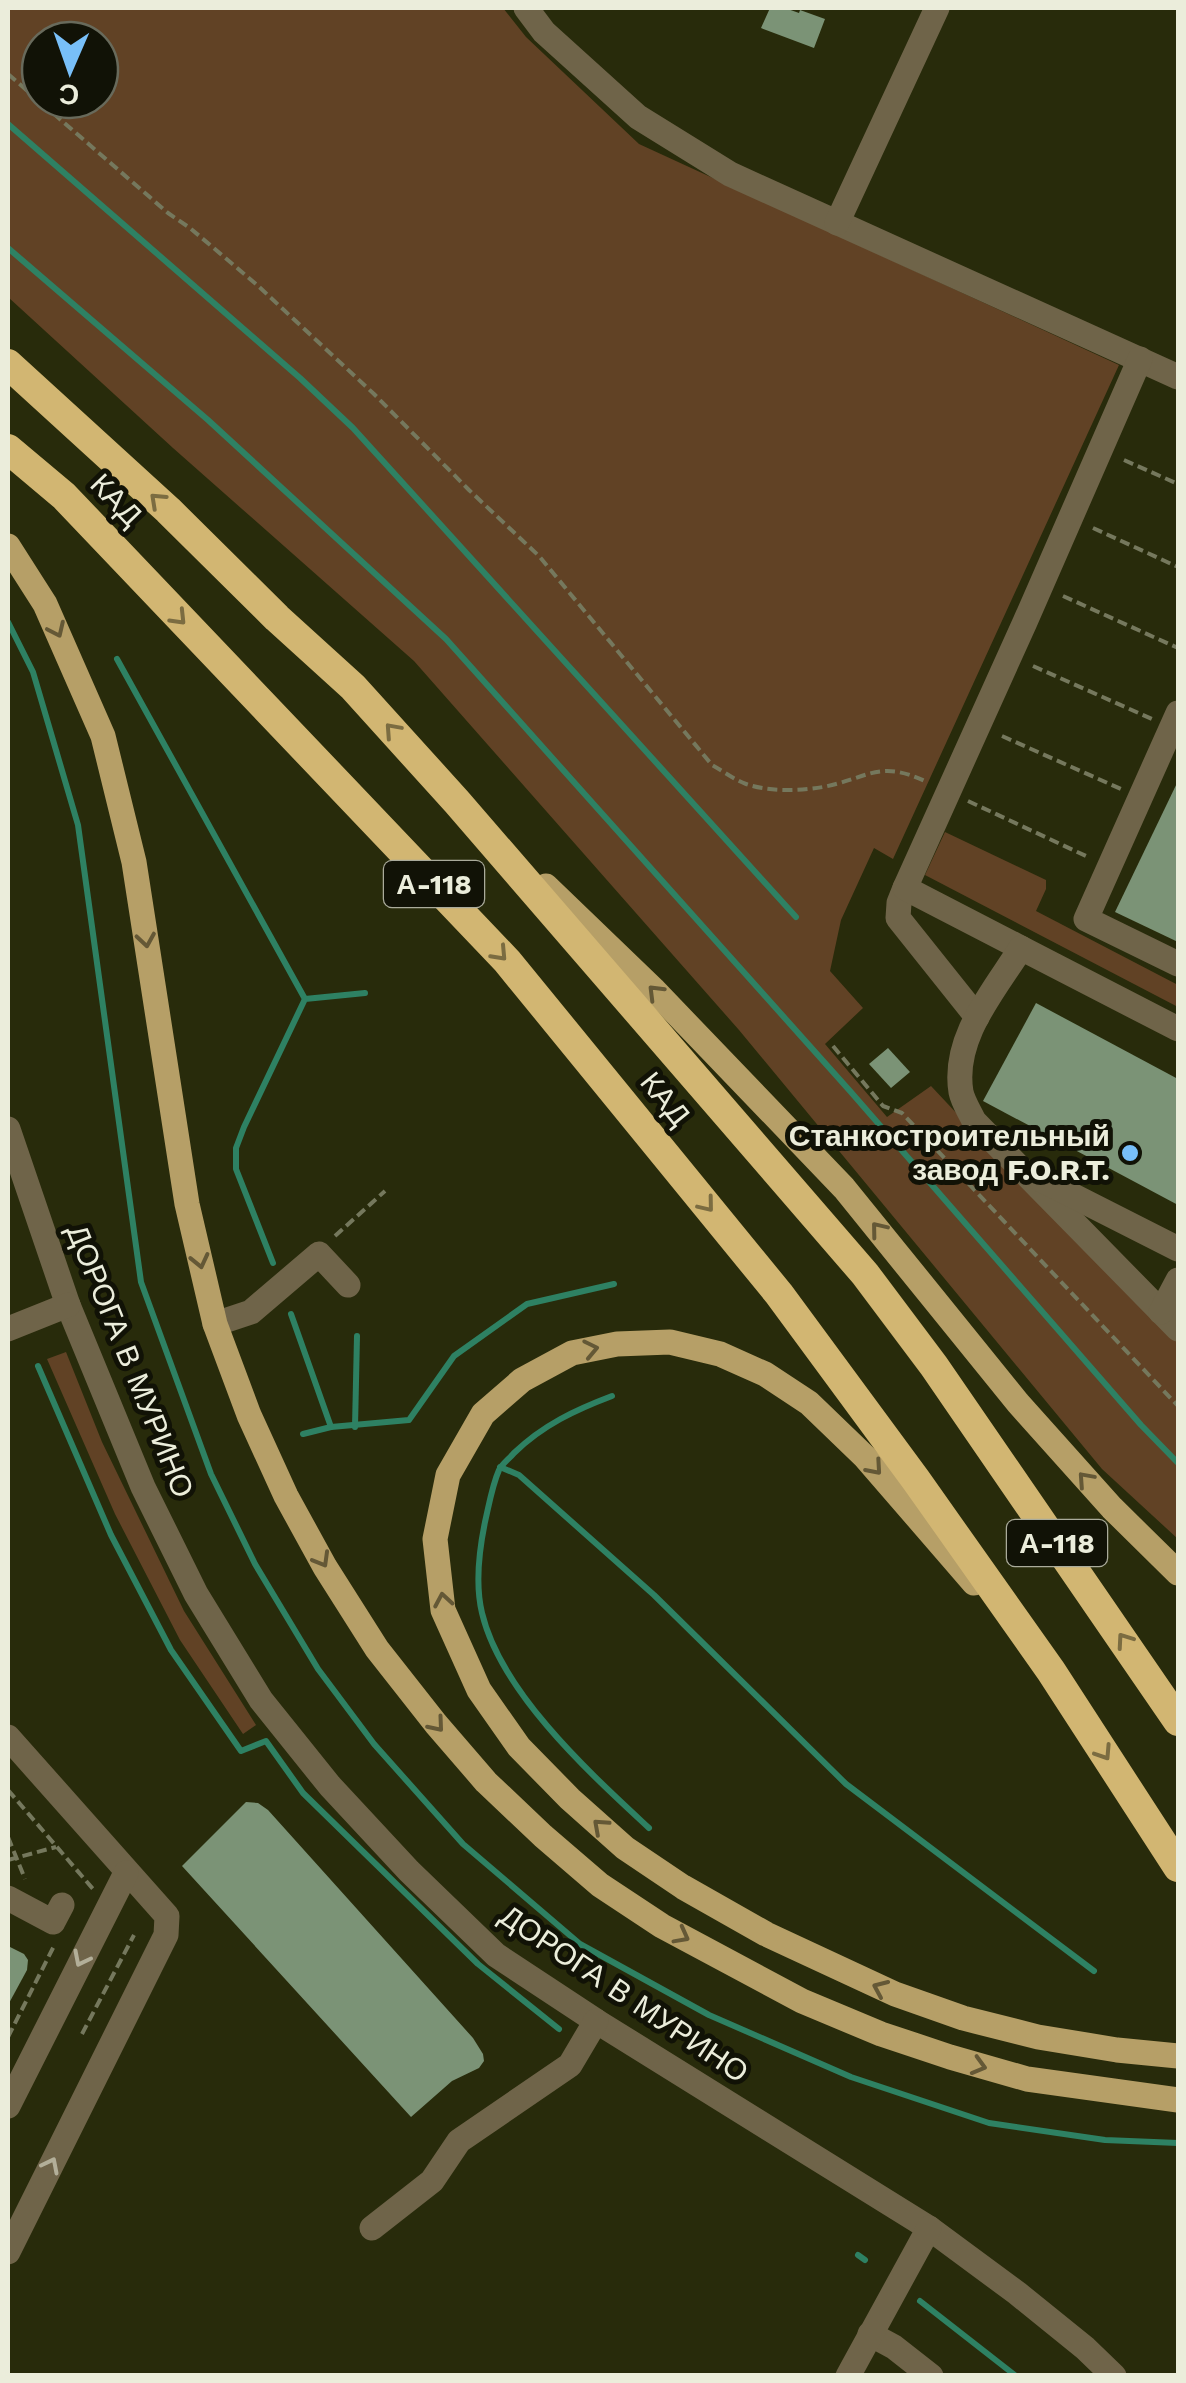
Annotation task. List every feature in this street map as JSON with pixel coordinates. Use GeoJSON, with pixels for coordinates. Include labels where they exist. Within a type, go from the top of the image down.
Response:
{"type":"FeatureCollection","features":[{"type":"Feature","properties":{"kind":"highway","name":"КАД"},"geometry":{"type":"LineString","coordinates":[[8,364],[353,687],[458,802],[866,1274],[934,1366],[1178,1721]]}},
{"type":"Feature","properties":{"kind":"highway","name":"КАД"},"geometry":{"type":"LineString","coordinates":[[8,449],[64,496],[507,961],[779,1294],[1050,1671],[1178,1867]]}},
{"type":"Feature","properties":{"kind":"main road"},"geometry":{"type":"LineString","coordinates":[[8,546],[45,604],[108,754],[134,862],[186,1204],[216,1324],[286,1496],[325,1567],[377,1648],[486,1782],[600,1884],[662,1926],[802,2001],[950,2058],[1027,2079],[1178,2100]]}},
{"type":"Feature","properties":{"kind":"main road"},"geometry":{"type":"LineString","coordinates":[[458,802],[653,989],[844,1188],[1018,1403],[1112,1508],[1178,1573]]}},
{"type":"Feature","properties":{"kind":"main road"},"geometry":{"type":"LineString","coordinates":[[1050,1671],[851,1444],[809,1404],[765,1374],[720,1354],[670,1342],[617,1344],[572,1353],[522,1380],[483,1414],[448,1475],[435,1539],[443,1610],[479,1690],[519,1747],[626,1848],[683,1888],[766,1934],[896,1994],[963,2018],[1038,2037],[1178,2056]]}},
{"type":"Feature","properties":{"kind":"street"},"geometry":{"type":"LineString","coordinates":[[526,8],[544,32],[638,117],[746,182],[1178,377]]}},
{"type":"Feature","properties":{"kind":"street"},"geometry":{"type":"LineString","coordinates":[[836,223],[937,8]]}},
{"type":"Feature","properties":{"kind":"street"},"geometry":{"type":"LineString","coordinates":[[978,1018],[898,918],[900,903],[1140,359]]}},
{"type":"Feature","properties":{"kind":"street"},"geometry":{"type":"LineString","coordinates":[[1175,720],[1086,919],[1178,964]]}},
{"type":"Feature","properties":{"kind":"street"},"geometry":{"type":"LineString","coordinates":[[905,888],[1178,1029]]}},
{"type":"Feature","properties":{"kind":"street"},"geometry":{"type":"LineString","coordinates":[[1022,948],[969,1033],[961,1058],[961,1094],[974,1122],[1170,1321]]}},
{"type":"Feature","properties":{"kind":"street","name":"ДОРОГА В МУРИНО"},"geometry":{"type":"LineString","coordinates":[[8,1130],[68,1305],[142,1487],[196,1594],[261,1700],[330,1786],[409,1872],[496,1954],[596,2021],[929,2228],[1085,2348],[1114,2376]]}},
{"type":"Feature","properties":{"kind":"street"},"geometry":{"type":"LineString","coordinates":[[1018,1168],[1178,1249]]}},
{"type":"Feature","properties":{"kind":"street"},"geometry":{"type":"LineString","coordinates":[[216,1324],[251,1312],[319,1254],[348,1286]]}},
{"type":"Feature","properties":{"kind":"street"},"geometry":{"type":"LineString","coordinates":[[1170,1321],[1178,1280]]}},
{"type":"Feature","properties":{"kind":"street"},"geometry":{"type":"LineString","coordinates":[[8,1329],[68,1305]]}},
{"type":"Feature","properties":{"kind":"street"},"geometry":{"type":"LineString","coordinates":[[8,1737],[167,1916],[166,1935],[8,2252]]}},
{"type":"Feature","properties":{"kind":"street"},"geometry":{"type":"LineString","coordinates":[[8,2104],[126,1872]]}},
{"type":"Feature","properties":{"kind":"street"},"geometry":{"type":"LineString","coordinates":[[15,1902],[53,1922],[62,1905]]}},
{"type":"Feature","properties":{"kind":"street"},"geometry":{"type":"LineString","coordinates":[[372,2228],[432,2180],[459,2141],[570,2065],[596,2021]]}},
{"type":"Feature","properties":{"kind":"street"},"geometry":{"type":"LineString","coordinates":[[848,2376],[929,2228]]}},
{"type":"Feature","properties":{"kind":"street"},"geometry":{"type":"LineString","coordinates":[[870,2334],[932,2376]]}},
{"type":"Feature","properties":{"kind":"path"},"geometry":{"type":"LineString","coordinates":[[8,74],[256,284],[374,394],[539,556],[712,765],[747,784],[789,791],[825,786],[877,770],[908,773],[1109,868]]}},
{"type":"Feature","properties":{"kind":"path"},"geometry":{"type":"LineString","coordinates":[[1101,450],[1178,484]]}},
{"type":"Feature","properties":{"kind":"path"},"geometry":{"type":"LineString","coordinates":[[1071,518],[1178,567]]}},
{"type":"Feature","properties":{"kind":"path"},"geometry":{"type":"LineString","coordinates":[[1040,586],[1178,648]]}},
{"type":"Feature","properties":{"kind":"path"},"geometry":{"type":"LineString","coordinates":[[1010,656],[1175,720]]}},
{"type":"Feature","properties":{"kind":"path"},"geometry":{"type":"LineString","coordinates":[[979,726],[1140,798]]}},
{"type":"Feature","properties":{"kind":"path"},"geometry":{"type":"LineString","coordinates":[[833,1046],[883,1106],[902,1113],[1178,1406]]}},
{"type":"Feature","properties":{"kind":"path"},"geometry":{"type":"LineString","coordinates":[[319,1254],[386,1190]]}},
{"type":"Feature","properties":{"kind":"path"},"geometry":{"type":"LineString","coordinates":[[8,1790],[99,1896]]}},
{"type":"Feature","properties":{"kind":"path"},"geometry":{"type":"LineString","coordinates":[[8,1837],[28,1886],[15,1902]]}},
{"type":"Feature","properties":{"kind":"path"},"geometry":{"type":"LineString","coordinates":[[8,1860],[56,1846]]}},
{"type":"Feature","properties":{"kind":"path"},"geometry":{"type":"LineString","coordinates":[[82,2034],[134,1935]]}},
{"type":"Feature","properties":{"kind":"path"},"geometry":{"type":"LineString","coordinates":[[8,2037],[55,1944]]}},
{"type":"Feature","properties":{"kind":"shaded area"},"geometry":{"type":"Polygon","coordinates":[[[8,8],[503,8],[526,37],[639,144],[1119,365],[893,859],[874,848],[841,920],[830,971],[863,1008],[825,1044],[887,1117],[931,1086],[1070,1234],[1178,1339],[1178,1539],[1102,1469],[739,1030],[414,661],[8,297],[8,8]]]}},
{"type":"Feature","properties":{"kind":"shaded area"},"geometry":{"type":"Polygon","coordinates":[[[945,832],[1046,880],[1036,911],[1178,985],[1178,1007],[925,875],[945,832]]]}},
{"type":"Feature","properties":{"kind":"shaded area"},"geometry":{"type":"Polygon","coordinates":[[[66,1352],[102,1442],[184,1611],[256,1725],[243,1734],[180,1640],[115,1514],[47,1359],[66,1352]]]}},
{"type":"Feature","properties":{"kind":"building"},"geometry":{"type":"Polygon","coordinates":[[[770,8],[799,13],[800,10],[825,19],[814,48],[761,28],[770,8]]]}},
{"type":"Feature","properties":{"kind":"building"},"geometry":{"type":"Polygon","coordinates":[[[1178,781],[1178,942],[1115,912],[1178,781]]]}},
{"type":"Feature","properties":{"kind":"building","name":"Станкостроительный завод F.O.R.T."},"geometry":{"type":"Polygon","coordinates":[[[1036,1003],[1178,1079],[1178,1205],[983,1101],[1036,1003]]]}},
{"type":"Feature","properties":{"kind":"building"},"geometry":{"type":"Polygon","coordinates":[[[888,1048],[910,1072],[891,1088],[869,1064],[888,1048]]]}},
{"type":"Feature","properties":{"kind":"building"},"geometry":{"type":"Polygon","coordinates":[[[246,1802],[258,1803],[268,1810],[473,2038],[483,2054],[479,2068],[452,2081],[411,2117],[182,1866],[246,1802]]]}},
{"type":"Feature","properties":{"kind":"building"},"geometry":{"type":"Polygon","coordinates":[[[8,1946],[28,1960],[27,1970],[8,2005],[8,1946]]]}},
{"type":"Feature","properties":{"kind":"waterway"},"geometry":{"type":"LineString","coordinates":[[8,124],[353,428],[796,917]]}},
{"type":"Feature","properties":{"kind":"waterway"},"geometry":{"type":"LineString","coordinates":[[8,248],[208,420],[446,639],[1178,1463]]}},
{"type":"Feature","properties":{"kind":"waterway"},"geometry":{"type":"LineString","coordinates":[[8,622],[33,672],[78,825],[141,1282],[211,1474],[255,1564],[318,1669],[374,1744],[463,1844],[580,1944],[709,2015],[851,2077],[989,2123],[1105,2140],[1178,2143]]}},
{"type":"Feature","properties":{"kind":"waterway"},"geometry":{"type":"LineString","coordinates":[[117,659],[305,999]]}},
{"type":"Feature","properties":{"kind":"waterway"},"geometry":{"type":"LineString","coordinates":[[273,1263],[236,1169],[236,1148],[305,999],[365,993]]}},
{"type":"Feature","properties":{"kind":"waterway"},"geometry":{"type":"LineString","coordinates":[[303,1434],[331,1427],[409,1420],[454,1356],[527,1304],[614,1284]]}},
{"type":"Feature","properties":{"kind":"waterway"},"geometry":{"type":"LineString","coordinates":[[291,1314],[331,1427]]}},
{"type":"Feature","properties":{"kind":"waterway"},"geometry":{"type":"LineString","coordinates":[[355,1427],[357,1336]]}},
{"type":"Feature","properties":{"kind":"waterway"},"geometry":{"type":"LineString","coordinates":[[38,1366],[111,1535],[171,1650],[241,1751],[266,1741],[303,1793],[478,1964],[559,2029]]}},
{"type":"Feature","properties":{"kind":"waterway"},"geometry":{"type":"LineString","coordinates":[[612,1396],[548,1426],[500,1468],[483,1533],[479,1591],[492,1643],[528,1702],[576,1757],[649,1828]]}},
{"type":"Feature","properties":{"kind":"waterway"},"geometry":{"type":"LineString","coordinates":[[500,1467],[519,1475],[654,1595],[846,1784],[1094,1971]]}},
{"type":"Feature","properties":{"kind":"waterway"},"geometry":{"type":"LineString","coordinates":[[858,2255],[865,2260]]}},
{"type":"Feature","properties":{"kind":"waterway"},"geometry":{"type":"LineString","coordinates":[[920,2301],[1016,2376]]}},
{"type":"Feature","properties":{"kind":"place","name":"Станкостроительный завод F.O.R.T."},"geometry":{"type":"Point","coordinates":[1130,1153]}}]}
